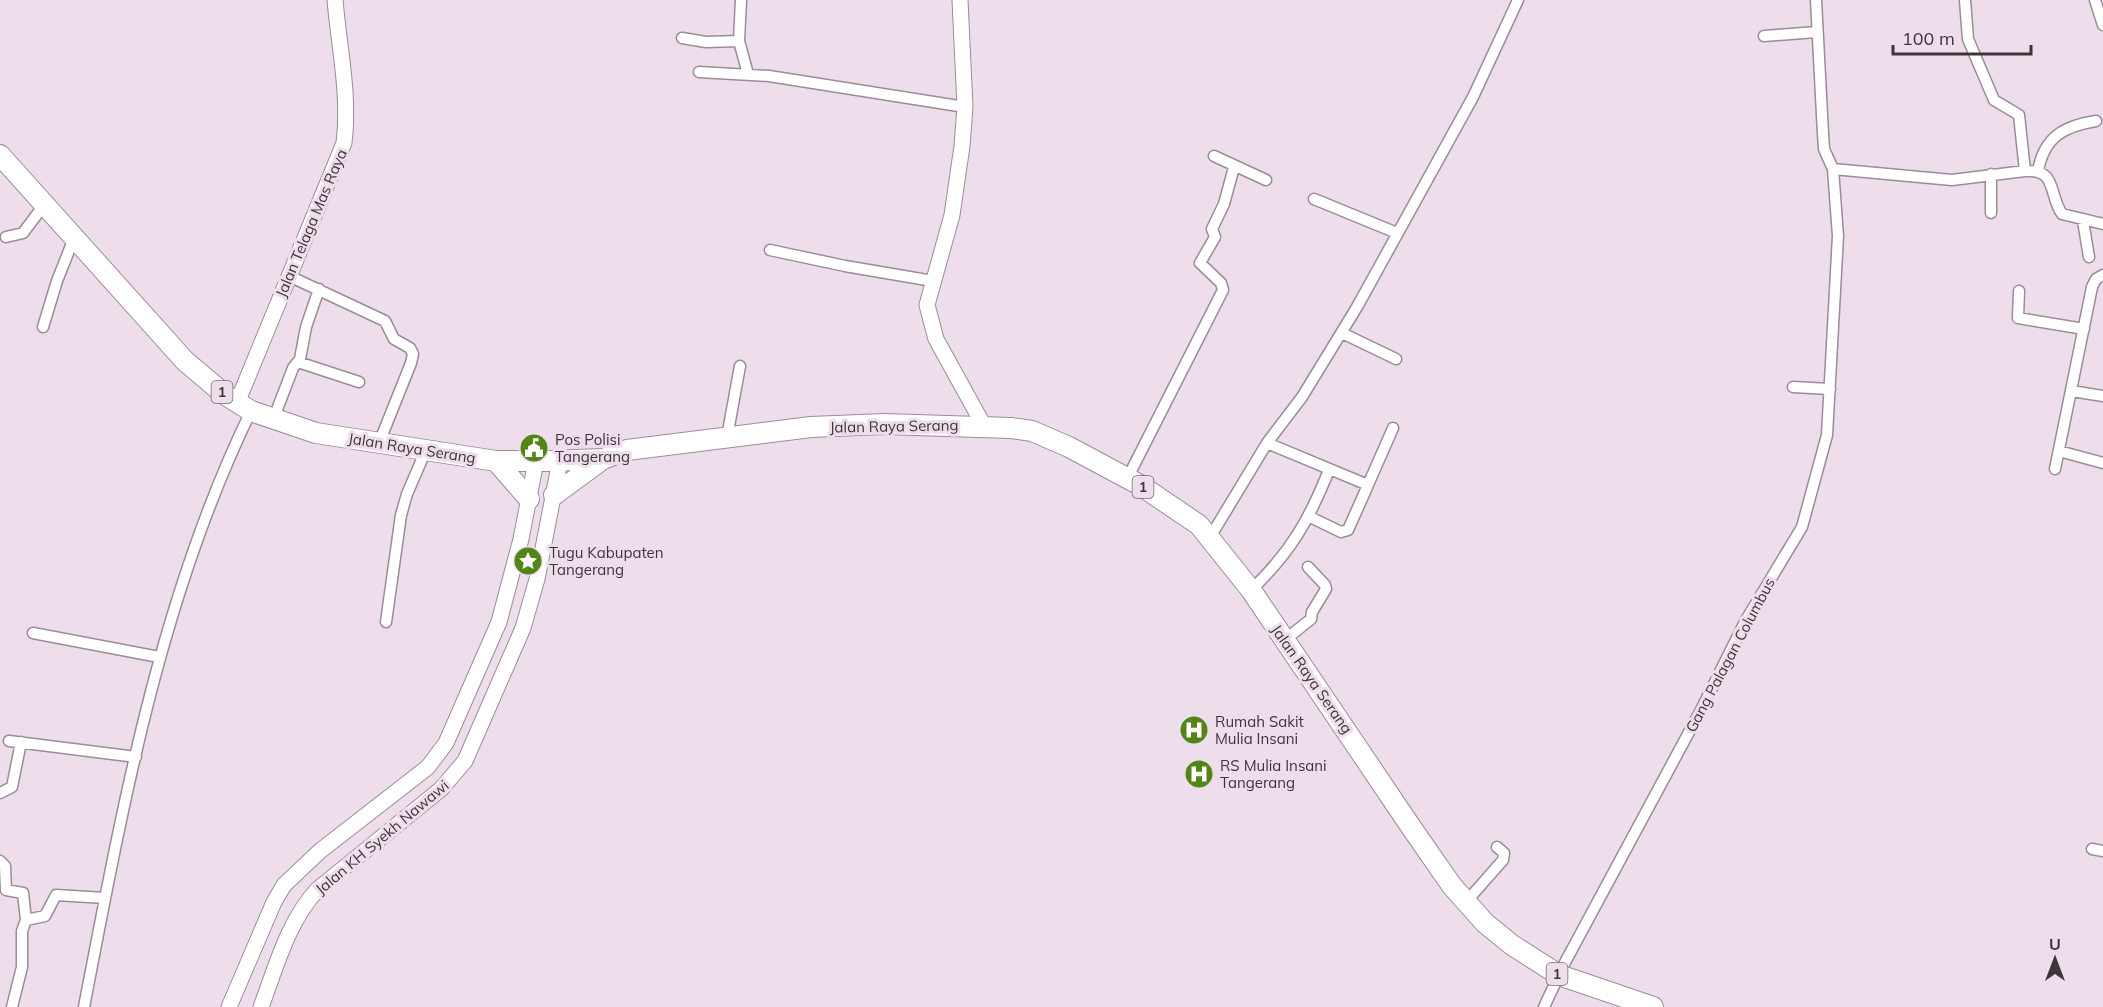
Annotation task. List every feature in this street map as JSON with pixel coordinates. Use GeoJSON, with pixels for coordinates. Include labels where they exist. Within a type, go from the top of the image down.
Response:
{"type":"FeatureCollection","features":[{"type":"Feature","properties":{"kind":"highway","name":"Jalan Raya Serang"},"geometry":{"type":"LineString","coordinates":[[0,155],[156,332],[185,361],[244,407],[273,420],[316,433],[496,461],[603,459],[627,450],[727,437],[811,427],[884,424],[984,426],[1032,431],[1069,447],[1127,478],[1199,525],[1251,590],[1411,827],[1466,902],[1485,923],[1561,971],[1647,1005]]}},
{"type":"Feature","properties":{"kind":"highway"},"geometry":{"type":"LineString","coordinates":[[554,495],[603,459]]}},
{"type":"Feature","properties":{"kind":"highway"},"geometry":{"type":"LineString","coordinates":[[496,461],[529,499]]}},
{"type":"Feature","properties":{"kind":"main road","name":"Jalan Telaga Mas Raya"},"geometry":{"type":"LineString","coordinates":[[244,407],[289,276],[344,143],[347,122],[335,0]]}},
{"type":"Feature","properties":{"kind":"main road"},"geometry":{"type":"LineString","coordinates":[[960,0],[965,107],[952,215],[927,304],[936,339],[984,426]]}},
{"type":"Feature","properties":{"kind":"main road","name":"Jalan KH Syekh Nawawi"},"geometry":{"type":"LineString","coordinates":[[229,1007],[274,902],[285,885],[320,851],[428,767],[446,742],[499,622],[536,461]]}},
{"type":"Feature","properties":{"kind":"main road","name":"Jalan KH Syekh Nawawi"},"geometry":{"type":"LineString","coordinates":[[261,1007],[286,942],[306,902],[318,889],[441,789],[465,761],[524,628],[560,461]]}},
{"type":"Feature","properties":{"kind":"main road"},"geometry":{"type":"LineString","coordinates":[[446,742],[465,761]]}},
{"type":"Feature","properties":{"kind":"street"},"geometry":{"type":"LineString","coordinates":[[741,0],[739,41],[748,74]]}},
{"type":"Feature","properties":{"kind":"street"},"geometry":{"type":"LineString","coordinates":[[1209,539],[1267,443],[1302,397],[1342,333],[1473,97],[1518,0]]}},
{"type":"Feature","properties":{"kind":"street","name":"Gang Palagan Columbus"},"geometry":{"type":"LineString","coordinates":[[1544,1007],[1746,620],[1802,527],[1827,435],[1838,236],[1833,169],[1824,150],[1816,0]]}},
{"type":"Feature","properties":{"kind":"street"},"geometry":{"type":"LineString","coordinates":[[1965,0],[1968,39],[1994,100],[2019,116],[2025,171]]}},
{"type":"Feature","properties":{"kind":"street"},"geometry":{"type":"LineString","coordinates":[[2095,0],[2103,26]]}},
{"type":"Feature","properties":{"kind":"street"},"geometry":{"type":"LineString","coordinates":[[1764,36],[1816,32]]}},
{"type":"Feature","properties":{"kind":"street"},"geometry":{"type":"LineString","coordinates":[[682,38],[706,42],[739,41]]}},
{"type":"Feature","properties":{"kind":"street"},"geometry":{"type":"LineString","coordinates":[[699,72],[748,74],[965,107]]}},
{"type":"Feature","properties":{"kind":"street"},"geometry":{"type":"LineString","coordinates":[[2038,171],[2041,156],[2047,144],[2062,132],[2079,124],[2096,121]]}},
{"type":"Feature","properties":{"kind":"street"},"geometry":{"type":"LineString","coordinates":[[1214,156],[1266,180]]}},
{"type":"Feature","properties":{"kind":"street"},"geometry":{"type":"LineString","coordinates":[[1127,478],[1223,290],[1221,283],[1200,263],[1215,237],[1212,229],[1224,204],[1234,167]]}},
{"type":"Feature","properties":{"kind":"street"},"geometry":{"type":"LineString","coordinates":[[1833,169],[1952,180],[1992,174],[2038,171],[2047,177],[2062,214],[2083,221],[2103,224]]}},
{"type":"Feature","properties":{"kind":"street"},"geometry":{"type":"LineString","coordinates":[[1991,213],[1992,174]]}},
{"type":"Feature","properties":{"kind":"street"},"geometry":{"type":"LineString","coordinates":[[1314,199],[1397,233]]}},
{"type":"Feature","properties":{"kind":"street"},"geometry":{"type":"LineString","coordinates":[[6,237],[23,233],[44,205]]}},
{"type":"Feature","properties":{"kind":"street"},"geometry":{"type":"LineString","coordinates":[[2083,221],[2089,257]]}},
{"type":"Feature","properties":{"kind":"street"},"geometry":{"type":"LineString","coordinates":[[43,327],[74,238]]}},
{"type":"Feature","properties":{"kind":"street"},"geometry":{"type":"LineString","coordinates":[[770,250],[933,281]]}},
{"type":"Feature","properties":{"kind":"street"},"geometry":{"type":"LineString","coordinates":[[2055,469],[2092,287],[2096,279],[2103,275]]}},
{"type":"Feature","properties":{"kind":"street"},"geometry":{"type":"LineString","coordinates":[[289,276],[385,321],[394,339],[410,348],[413,354],[379,443]]}},
{"type":"Feature","properties":{"kind":"street"},"geometry":{"type":"LineString","coordinates":[[273,420],[293,368],[298,362],[306,327],[320,289]]}},
{"type":"Feature","properties":{"kind":"street"},"geometry":{"type":"LineString","coordinates":[[2019,291],[2018,318],[2084,329]]}},
{"type":"Feature","properties":{"kind":"street"},"geometry":{"type":"LineString","coordinates":[[1342,333],[1396,359]]}},
{"type":"Feature","properties":{"kind":"street"},"geometry":{"type":"LineString","coordinates":[[298,362],[359,382]]}},
{"type":"Feature","properties":{"kind":"street"},"geometry":{"type":"LineString","coordinates":[[727,437],[740,366]]}},
{"type":"Feature","properties":{"kind":"street"},"geometry":{"type":"LineString","coordinates":[[1793,387],[1830,389]]}},
{"type":"Feature","properties":{"kind":"street"},"geometry":{"type":"LineString","coordinates":[[2072,391],[2103,396]]}},
{"type":"Feature","properties":{"kind":"street"},"geometry":{"type":"LineString","coordinates":[[84,1007],[105,898],[159,657],[244,407]]}},
{"type":"Feature","properties":{"kind":"street"},"geometry":{"type":"LineString","coordinates":[[1310,517],[1341,532],[1348,530],[1393,428]]}},
{"type":"Feature","properties":{"kind":"street"},"geometry":{"type":"LineString","coordinates":[[1267,443],[1368,485]]}},
{"type":"Feature","properties":{"kind":"street"},"geometry":{"type":"LineString","coordinates":[[386,622],[401,515],[406,494],[426,450]]}},
{"type":"Feature","properties":{"kind":"street"},"geometry":{"type":"LineString","coordinates":[[2059,451],[2103,463]]}},
{"type":"Feature","properties":{"kind":"street"},"geometry":{"type":"LineString","coordinates":[[1251,590],[1269,572],[1310,517],[1329,470]]}},
{"type":"Feature","properties":{"kind":"street"},"geometry":{"type":"LineString","coordinates":[[1286,639],[1311,619],[1312,612],[1326,589],[1326,585],[1308,567]]}},
{"type":"Feature","properties":{"kind":"street"},"geometry":{"type":"LineString","coordinates":[[33,633],[159,657]]}},
{"type":"Feature","properties":{"kind":"street"},"geometry":{"type":"LineString","coordinates":[[0,793],[12,786],[15,741],[136,757]]}},
{"type":"Feature","properties":{"kind":"street"},"geometry":{"type":"LineString","coordinates":[[1466,902],[1503,860],[1504,853],[1497,848]]}},
{"type":"Feature","properties":{"kind":"street"},"geometry":{"type":"LineString","coordinates":[[0,861],[5,867],[6,890],[23,893],[26,920],[22,931],[22,968],[12,1007]]}},
{"type":"Feature","properties":{"kind":"street"},"geometry":{"type":"LineString","coordinates":[[26,920],[45,916],[56,895],[105,898]]}},
{"type":"Feature","properties":{"kind":"place","name":"Pos Polisi Tangerang"},"geometry":{"type":"Point","coordinates":[534,448]}},
{"type":"Feature","properties":{"kind":"place","name":"Tugu Kabupaten Tangerang"},"geometry":{"type":"Point","coordinates":[528,561]}},
{"type":"Feature","properties":{"kind":"place","name":"Rumah Sakit Mulia Insani"},"geometry":{"type":"Point","coordinates":[1194,730]}},
{"type":"Feature","properties":{"kind":"place","name":"RS Mulia Insani Tangerang"},"geometry":{"type":"Point","coordinates":[1199,774]}}]}
